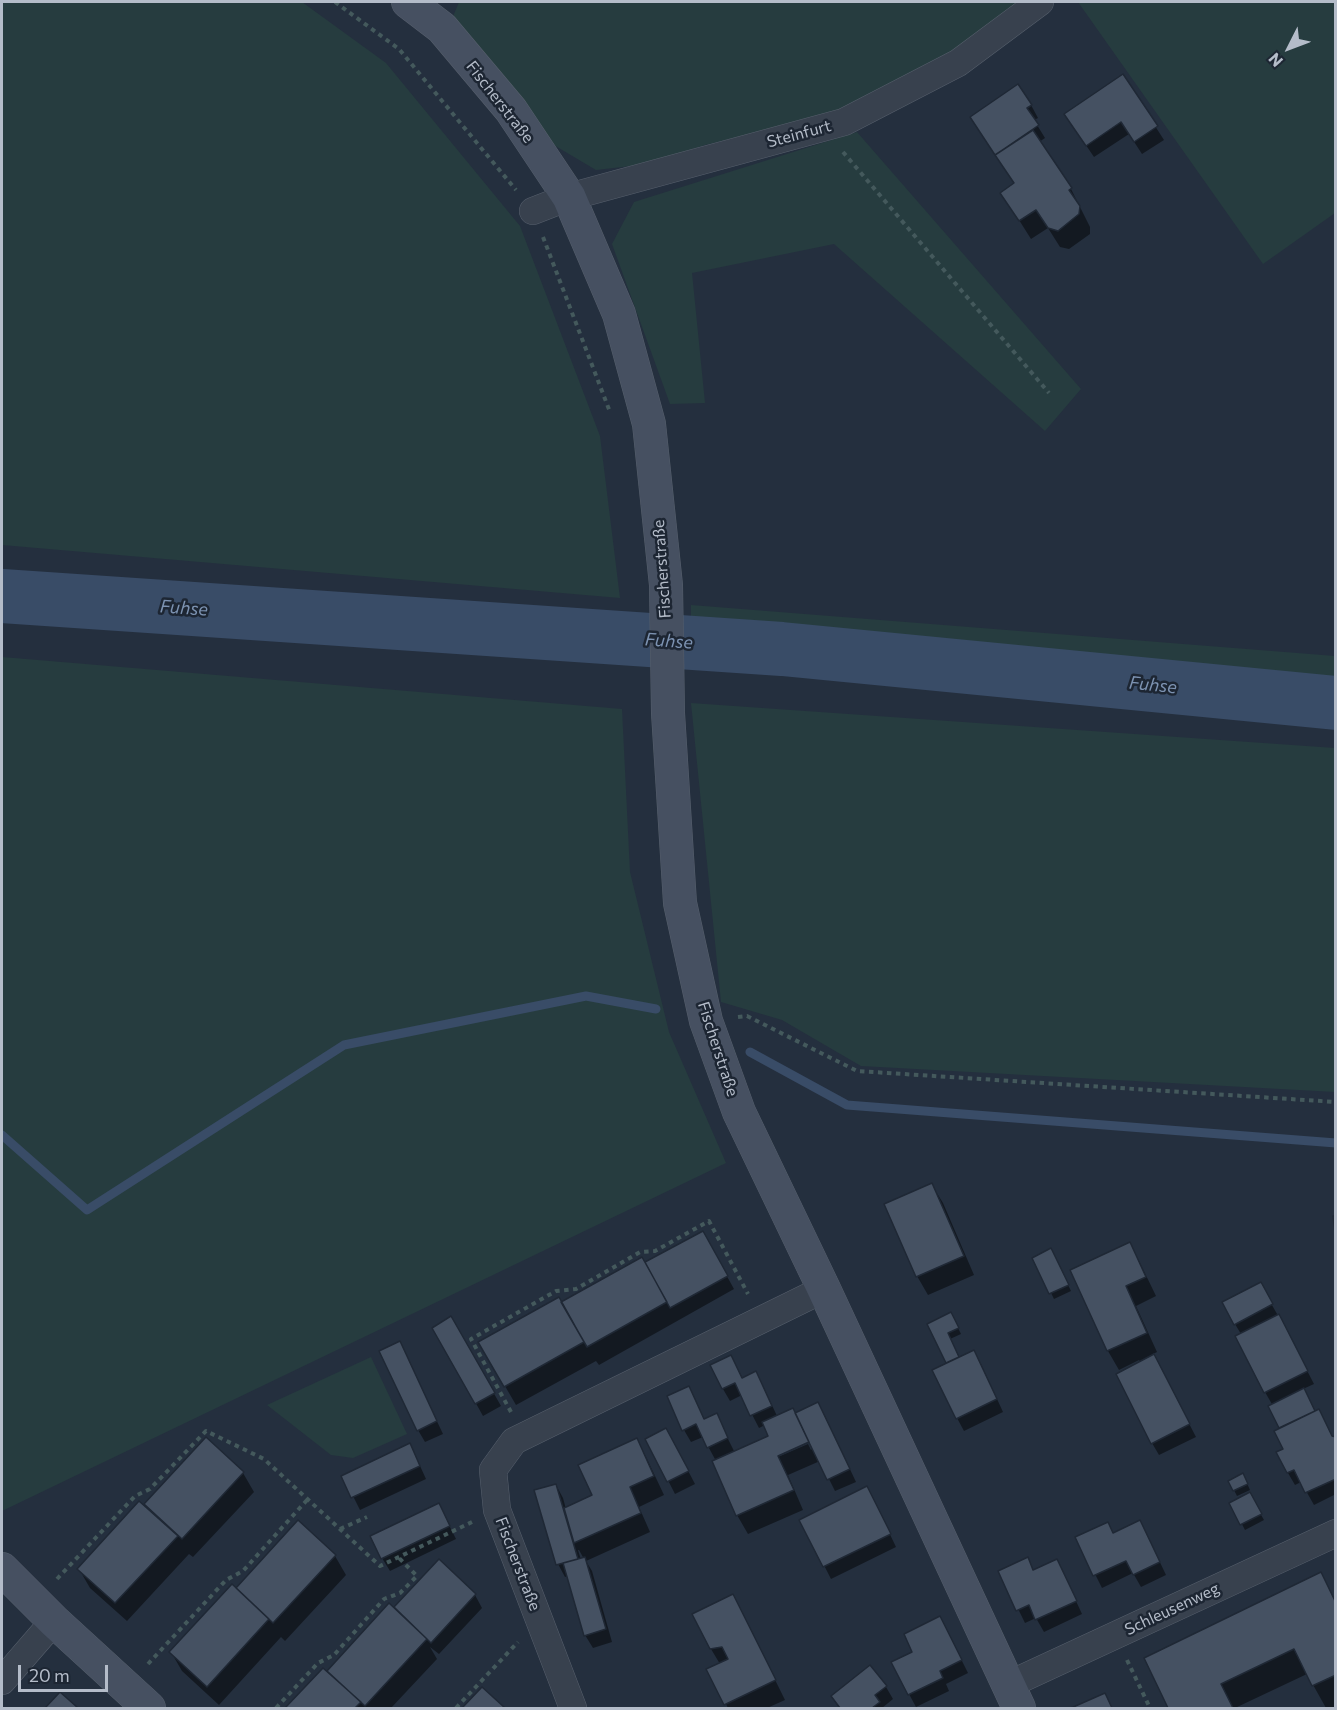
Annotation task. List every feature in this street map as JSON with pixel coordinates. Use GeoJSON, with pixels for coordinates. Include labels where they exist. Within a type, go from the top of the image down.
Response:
{"type":"FeatureCollection","features":[{"type":"Feature","properties":{"kind":"street","name":"Fischerstraße"},"geometry":{"type":"LineString","coordinates":[[408,2],[442,28],[511,110],[569,197],[619,314],[649,424],[666,585],[668,713],[680,903],[706,1021],[739,1112],[824,1289],[1013,1697]]}},
{"type":"Feature","properties":{"kind":"street","name":"Steinfurt"},"geometry":{"type":"LineString","coordinates":[[533,211],[569,197],[844,122],[958,63],[1040,2]]}},
{"type":"Feature","properties":{"kind":"street","name":"Fischerstraße"},"geometry":{"type":"LineString","coordinates":[[573,1708],[497,1510],[493,1470],[514,1441],[824,1289]]}},
{"type":"Feature","properties":{"kind":"street","name":"Schleusenweg"},"geometry":{"type":"LineString","coordinates":[[1013,1697],[1115,1635],[1335,1533]]}},
{"type":"Feature","properties":{"kind":"street"},"geometry":{"type":"LineString","coordinates":[[2,1569],[138,1698]]}},
{"type":"Feature","properties":{"kind":"street"},"geometry":{"type":"LineString","coordinates":[[2,1682],[45,1612]]}},
{"type":"Feature","properties":{"kind":"path"},"geometry":{"type":"LineString","coordinates":[[335,2],[399,49],[533,211],[611,414]]}},
{"type":"Feature","properties":{"kind":"path"},"geometry":{"type":"LineString","coordinates":[[822,128],[1049,393]]}},
{"type":"Feature","properties":{"kind":"path"},"geometry":{"type":"LineString","coordinates":[[706,1021],[747,1016],[857,1071],[1335,1102]]}},
{"type":"Feature","properties":{"kind":"path"},"geometry":{"type":"LineString","coordinates":[[524,1436],[471,1339],[556,1292],[576,1289],[640,1252],[655,1251],[709,1221],[762,1320]]}},
{"type":"Feature","properties":{"kind":"path"},"geometry":{"type":"LineString","coordinates":[[45,1612],[135,1496],[150,1489],[206,1431],[264,1459],[380,1566],[497,1510]]}},
{"type":"Feature","properties":{"kind":"path"},"geometry":{"type":"LineString","coordinates":[[138,1698],[226,1580],[243,1571],[308,1500]]}},
{"type":"Feature","properties":{"kind":"path"},"geometry":{"type":"LineString","coordinates":[[340,1529],[367,1517]]}},
{"type":"Feature","properties":{"kind":"path"},"geometry":{"type":"LineString","coordinates":[[276,1708],[318,1663],[334,1655],[384,1599],[400,1593],[417,1576],[398,1557]]}},
{"type":"Feature","properties":{"kind":"path"},"geometry":{"type":"LineString","coordinates":[[456,1708],[516,1643],[544,1631]]}},
{"type":"Feature","properties":{"kind":"path"},"geometry":{"type":"LineString","coordinates":[[1115,1635],[1150,1708]]}},
{"type":"Feature","properties":{"kind":"green space"},"geometry":{"type":"Polygon","coordinates":[[[2,2],[302,2],[386,63],[520,226],[600,436],[620,598],[2,545],[2,2]]]}},
{"type":"Feature","properties":{"kind":"green space"},"geometry":{"type":"Polygon","coordinates":[[[459,2],[1022,2],[954,53],[835,114],[705,145],[649,164],[596,170],[547,141],[452,19],[459,2]]]}},
{"type":"Feature","properties":{"kind":"green space"},"geometry":{"type":"Polygon","coordinates":[[[1078,2],[1335,2],[1335,213],[1263,264],[1078,2]]]}},
{"type":"Feature","properties":{"kind":"green space"},"geometry":{"type":"Polygon","coordinates":[[[857,132],[1081,389],[1045,431],[834,244],[692,273],[705,403],[670,404],[612,244],[634,202],[857,132]]]}},
{"type":"Feature","properties":{"kind":"green space"},"geometry":{"type":"Polygon","coordinates":[[[691,605],[1335,656],[1335,684],[1319,686],[691,627],[691,605]]]}},
{"type":"Feature","properties":{"kind":"green space"},"geometry":{"type":"Polygon","coordinates":[[[2,657],[622,709],[630,872],[669,1032],[726,1163],[2,1511],[2,657]]]}},
{"type":"Feature","properties":{"kind":"green space"},"geometry":{"type":"Polygon","coordinates":[[[691,703],[1335,748],[1335,1092],[861,1066],[782,1020],[721,1002],[691,703]]]}},
{"type":"Feature","properties":{"kind":"green space"},"geometry":{"type":"Polygon","coordinates":[[[371,1357],[407,1434],[353,1458],[331,1455],[267,1405],[371,1357]]]}},
{"type":"Feature","properties":{"kind":"building"},"geometry":{"type":"Polygon","coordinates":[[[1123,74],[1158,126],[1134,142],[1121,122],[1086,146],[1064,114],[1123,74]]]}},
{"type":"Feature","properties":{"kind":"building"},"geometry":{"type":"Polygon","coordinates":[[[1018,84],[1032,105],[1027,108],[1039,125],[995,155],[970,117],[1018,84]]]}},
{"type":"Feature","properties":{"kind":"building"},"geometry":{"type":"Polygon","coordinates":[[[1033,130],[1072,188],[1069,190],[1080,206],[1079,214],[1058,231],[1048,228],[1036,210],[1019,221],[1000,193],[1014,183],[995,155],[1033,130]]]}},
{"type":"Feature","properties":{"kind":"building"},"geometry":{"type":"Polygon","coordinates":[[[932,1183],[964,1256],[916,1277],[884,1204],[932,1183]]]}},
{"type":"Feature","properties":{"kind":"building"},"geometry":{"type":"Polygon","coordinates":[[[1333,1216],[1336,1216],[1336,1241],[1333,1216]]]}},
{"type":"Feature","properties":{"kind":"building"},"geometry":{"type":"Polygon","coordinates":[[[703,1231],[728,1276],[670,1308],[645,1262],[703,1231]]]}},
{"type":"Feature","properties":{"kind":"building"},"geometry":{"type":"Polygon","coordinates":[[[1130,1242],[1146,1277],[1126,1286],[1147,1333],[1107,1351],[1070,1270],[1130,1242]]]}},
{"type":"Feature","properties":{"kind":"building"},"geometry":{"type":"Polygon","coordinates":[[[1051,1248],[1069,1285],[1049,1294],[1032,1258],[1051,1248]]]}},
{"type":"Feature","properties":{"kind":"building"},"geometry":{"type":"Polygon","coordinates":[[[642,1257],[667,1302],[587,1347],[561,1302],[642,1257]]]}},
{"type":"Feature","properties":{"kind":"building"},"geometry":{"type":"Polygon","coordinates":[[[1261,1282],[1273,1304],[1234,1325],[1222,1302],[1261,1282]]]}},
{"type":"Feature","properties":{"kind":"building"},"geometry":{"type":"Polygon","coordinates":[[[559,1297],[584,1342],[504,1387],[478,1342],[559,1297]]]}},
{"type":"Feature","properties":{"kind":"building"},"geometry":{"type":"Polygon","coordinates":[[[951,1312],[959,1328],[948,1333],[959,1357],[946,1363],[927,1324],[951,1312]]]}},
{"type":"Feature","properties":{"kind":"building"},"geometry":{"type":"Polygon","coordinates":[[[1279,1314],[1308,1371],[1264,1393],[1235,1336],[1279,1314]]]}},
{"type":"Feature","properties":{"kind":"building"},"geometry":{"type":"Polygon","coordinates":[[[451,1316],[495,1393],[475,1404],[432,1328],[451,1316]]]}},
{"type":"Feature","properties":{"kind":"building"},"geometry":{"type":"Polygon","coordinates":[[[400,1341],[437,1421],[417,1431],[379,1351],[400,1341]]]}},
{"type":"Feature","properties":{"kind":"building"},"geometry":{"type":"Polygon","coordinates":[[[974,1350],[997,1399],[956,1419],[932,1370],[974,1350]]]}},
{"type":"Feature","properties":{"kind":"building"},"geometry":{"type":"Polygon","coordinates":[[[1154,1354],[1190,1424],[1151,1444],[1116,1374],[1154,1354]]]}},
{"type":"Feature","properties":{"kind":"building"},"geometry":{"type":"Polygon","coordinates":[[[731,1355],[742,1378],[756,1371],[772,1406],[750,1416],[735,1383],[722,1389],[710,1365],[731,1355]]]}},
{"type":"Feature","properties":{"kind":"building"},"geometry":{"type":"Polygon","coordinates":[[[689,1386],[704,1419],[717,1413],[728,1438],[707,1448],[696,1424],[682,1431],[667,1396],[689,1386]]]}},
{"type":"Feature","properties":{"kind":"building"},"geometry":{"type":"Polygon","coordinates":[[[1304,1388],[1315,1411],[1279,1428],[1268,1406],[1304,1388]]]}},
{"type":"Feature","properties":{"kind":"building"},"geometry":{"type":"Polygon","coordinates":[[[818,1402],[850,1469],[827,1480],[795,1413],[818,1402]]]}},
{"type":"Feature","properties":{"kind":"building"},"geometry":{"type":"Polygon","coordinates":[[[793,1408],[809,1442],[778,1456],[794,1490],[736,1516],[712,1461],[768,1436],[762,1422],[793,1408]]]}},
{"type":"Feature","properties":{"kind":"building"},"geometry":{"type":"Polygon","coordinates":[[[1319,1409],[1332,1436],[1336,1437],[1336,1479],[1305,1493],[1294,1470],[1287,1473],[1276,1452],[1283,1449],[1274,1431],[1319,1409]]]}},
{"type":"Feature","properties":{"kind":"building"},"geometry":{"type":"Polygon","coordinates":[[[666,1428],[689,1471],[667,1482],[645,1439],[666,1428]]]}},
{"type":"Feature","properties":{"kind":"building"},"geometry":{"type":"Polygon","coordinates":[[[206,1437],[244,1472],[182,1539],[144,1504],[206,1437]]]}},
{"type":"Feature","properties":{"kind":"building"},"geometry":{"type":"Polygon","coordinates":[[[637,1438],[654,1476],[630,1487],[641,1513],[574,1543],[564,1508],[592,1495],[578,1465],[637,1438]]]}},
{"type":"Feature","properties":{"kind":"building"},"geometry":{"type":"Polygon","coordinates":[[[410,1443],[420,1466],[351,1498],[341,1476],[410,1443]]]}},
{"type":"Feature","properties":{"kind":"building"},"geometry":{"type":"Polygon","coordinates":[[[1243,1473],[1248,1484],[1233,1491],[1228,1481],[1243,1473]]]}},
{"type":"Feature","properties":{"kind":"building"},"geometry":{"type":"Polygon","coordinates":[[[556,1484],[578,1559],[556,1565],[534,1490],[556,1484]]]}},
{"type":"Feature","properties":{"kind":"building"},"geometry":{"type":"Polygon","coordinates":[[[867,1486],[891,1534],[823,1567],[799,1520],[867,1486]]]}},
{"type":"Feature","properties":{"kind":"building"},"geometry":{"type":"Polygon","coordinates":[[[1250,1492],[1262,1514],[1240,1525],[1229,1503],[1250,1492]]]}},
{"type":"Feature","properties":{"kind":"building"},"geometry":{"type":"Polygon","coordinates":[[[139,1501],[178,1536],[115,1603],[77,1569],[139,1501]]]}},
{"type":"Feature","properties":{"kind":"building"},"geometry":{"type":"Polygon","coordinates":[[[439,1503],[450,1526],[381,1559],[370,1536],[439,1503]]]}},
{"type":"Feature","properties":{"kind":"building"},"geometry":{"type":"Polygon","coordinates":[[[298,1520],[336,1555],[273,1623],[236,1588],[298,1520]]]}},
{"type":"Feature","properties":{"kind":"building"},"geometry":{"type":"Polygon","coordinates":[[[1140,1520],[1160,1562],[1133,1575],[1126,1561],[1093,1576],[1075,1537],[1108,1522],[1113,1533],[1140,1520]]]}},
{"type":"Feature","properties":{"kind":"building"},"geometry":{"type":"Polygon","coordinates":[[[585,1557],[606,1629],[584,1636],[563,1563],[585,1557]]]}},
{"type":"Feature","properties":{"kind":"building"},"geometry":{"type":"Polygon","coordinates":[[[1028,1557],[1033,1570],[1057,1559],[1077,1601],[1035,1620],[1029,1605],[1016,1611],[998,1571],[1028,1557]]]}},
{"type":"Feature","properties":{"kind":"building"},"geometry":{"type":"Polygon","coordinates":[[[439,1559],[476,1594],[431,1643],[394,1607],[439,1559]]]}},
{"type":"Feature","properties":{"kind":"building"},"geometry":{"type":"Polygon","coordinates":[[[1321,1572],[1336,1603],[1336,1675],[1312,1686],[1294,1649],[1221,1684],[1233,1708],[1168,1708],[1144,1658],[1321,1572]]]}},
{"type":"Feature","properties":{"kind":"building"},"geometry":{"type":"Polygon","coordinates":[[[232,1584],[269,1619],[207,1687],[169,1652],[232,1584]]]}},
{"type":"Feature","properties":{"kind":"building"},"geometry":{"type":"Polygon","coordinates":[[[733,1594],[776,1680],[724,1705],[706,1669],[728,1659],[722,1647],[710,1649],[692,1614],[733,1594]]]}},
{"type":"Feature","properties":{"kind":"building"},"geometry":{"type":"Polygon","coordinates":[[[389,1603],[427,1639],[365,1706],[327,1671],[389,1603]]]}},
{"type":"Feature","properties":{"kind":"building"},"geometry":{"type":"Polygon","coordinates":[[[940,1616],[962,1660],[940,1671],[943,1678],[908,1695],[891,1662],[912,1652],[904,1634],[940,1616]]]}},
{"type":"Feature","properties":{"kind":"building"},"geometry":{"type":"Polygon","coordinates":[[[870,1665],[887,1686],[875,1695],[880,1702],[872,1708],[840,1708],[831,1696],[870,1665]]]}},
{"type":"Feature","properties":{"kind":"building"},"geometry":{"type":"Polygon","coordinates":[[[323,1668],[361,1702],[355,1708],[285,1708],[323,1668]]]}},
{"type":"Feature","properties":{"kind":"building"},"geometry":{"type":"Polygon","coordinates":[[[482,1687],[505,1708],[462,1708],[482,1687]]]}},
{"type":"Feature","properties":{"kind":"building"},"geometry":{"type":"Polygon","coordinates":[[[60,1692],[78,1708],[45,1708],[60,1692]]]}},
{"type":"Feature","properties":{"kind":"building"},"geometry":{"type":"Polygon","coordinates":[[[1105,1693],[1112,1708],[1071,1708],[1105,1693]]]}},
{"type":"Feature","properties":{"kind":"waterway","name":"Fuhse"},"geometry":{"type":"LineString","coordinates":[[2,596],[782,649],[1336,703]]}},
{"type":"Feature","properties":{"kind":"waterway"},"geometry":{"type":"LineString","coordinates":[[2,1135],[87,1210],[344,1045],[586,996],[656,1009]]}},
{"type":"Feature","properties":{"kind":"waterway"},"geometry":{"type":"LineString","coordinates":[[750,1052],[847,1105],[1336,1143]]}}]}
